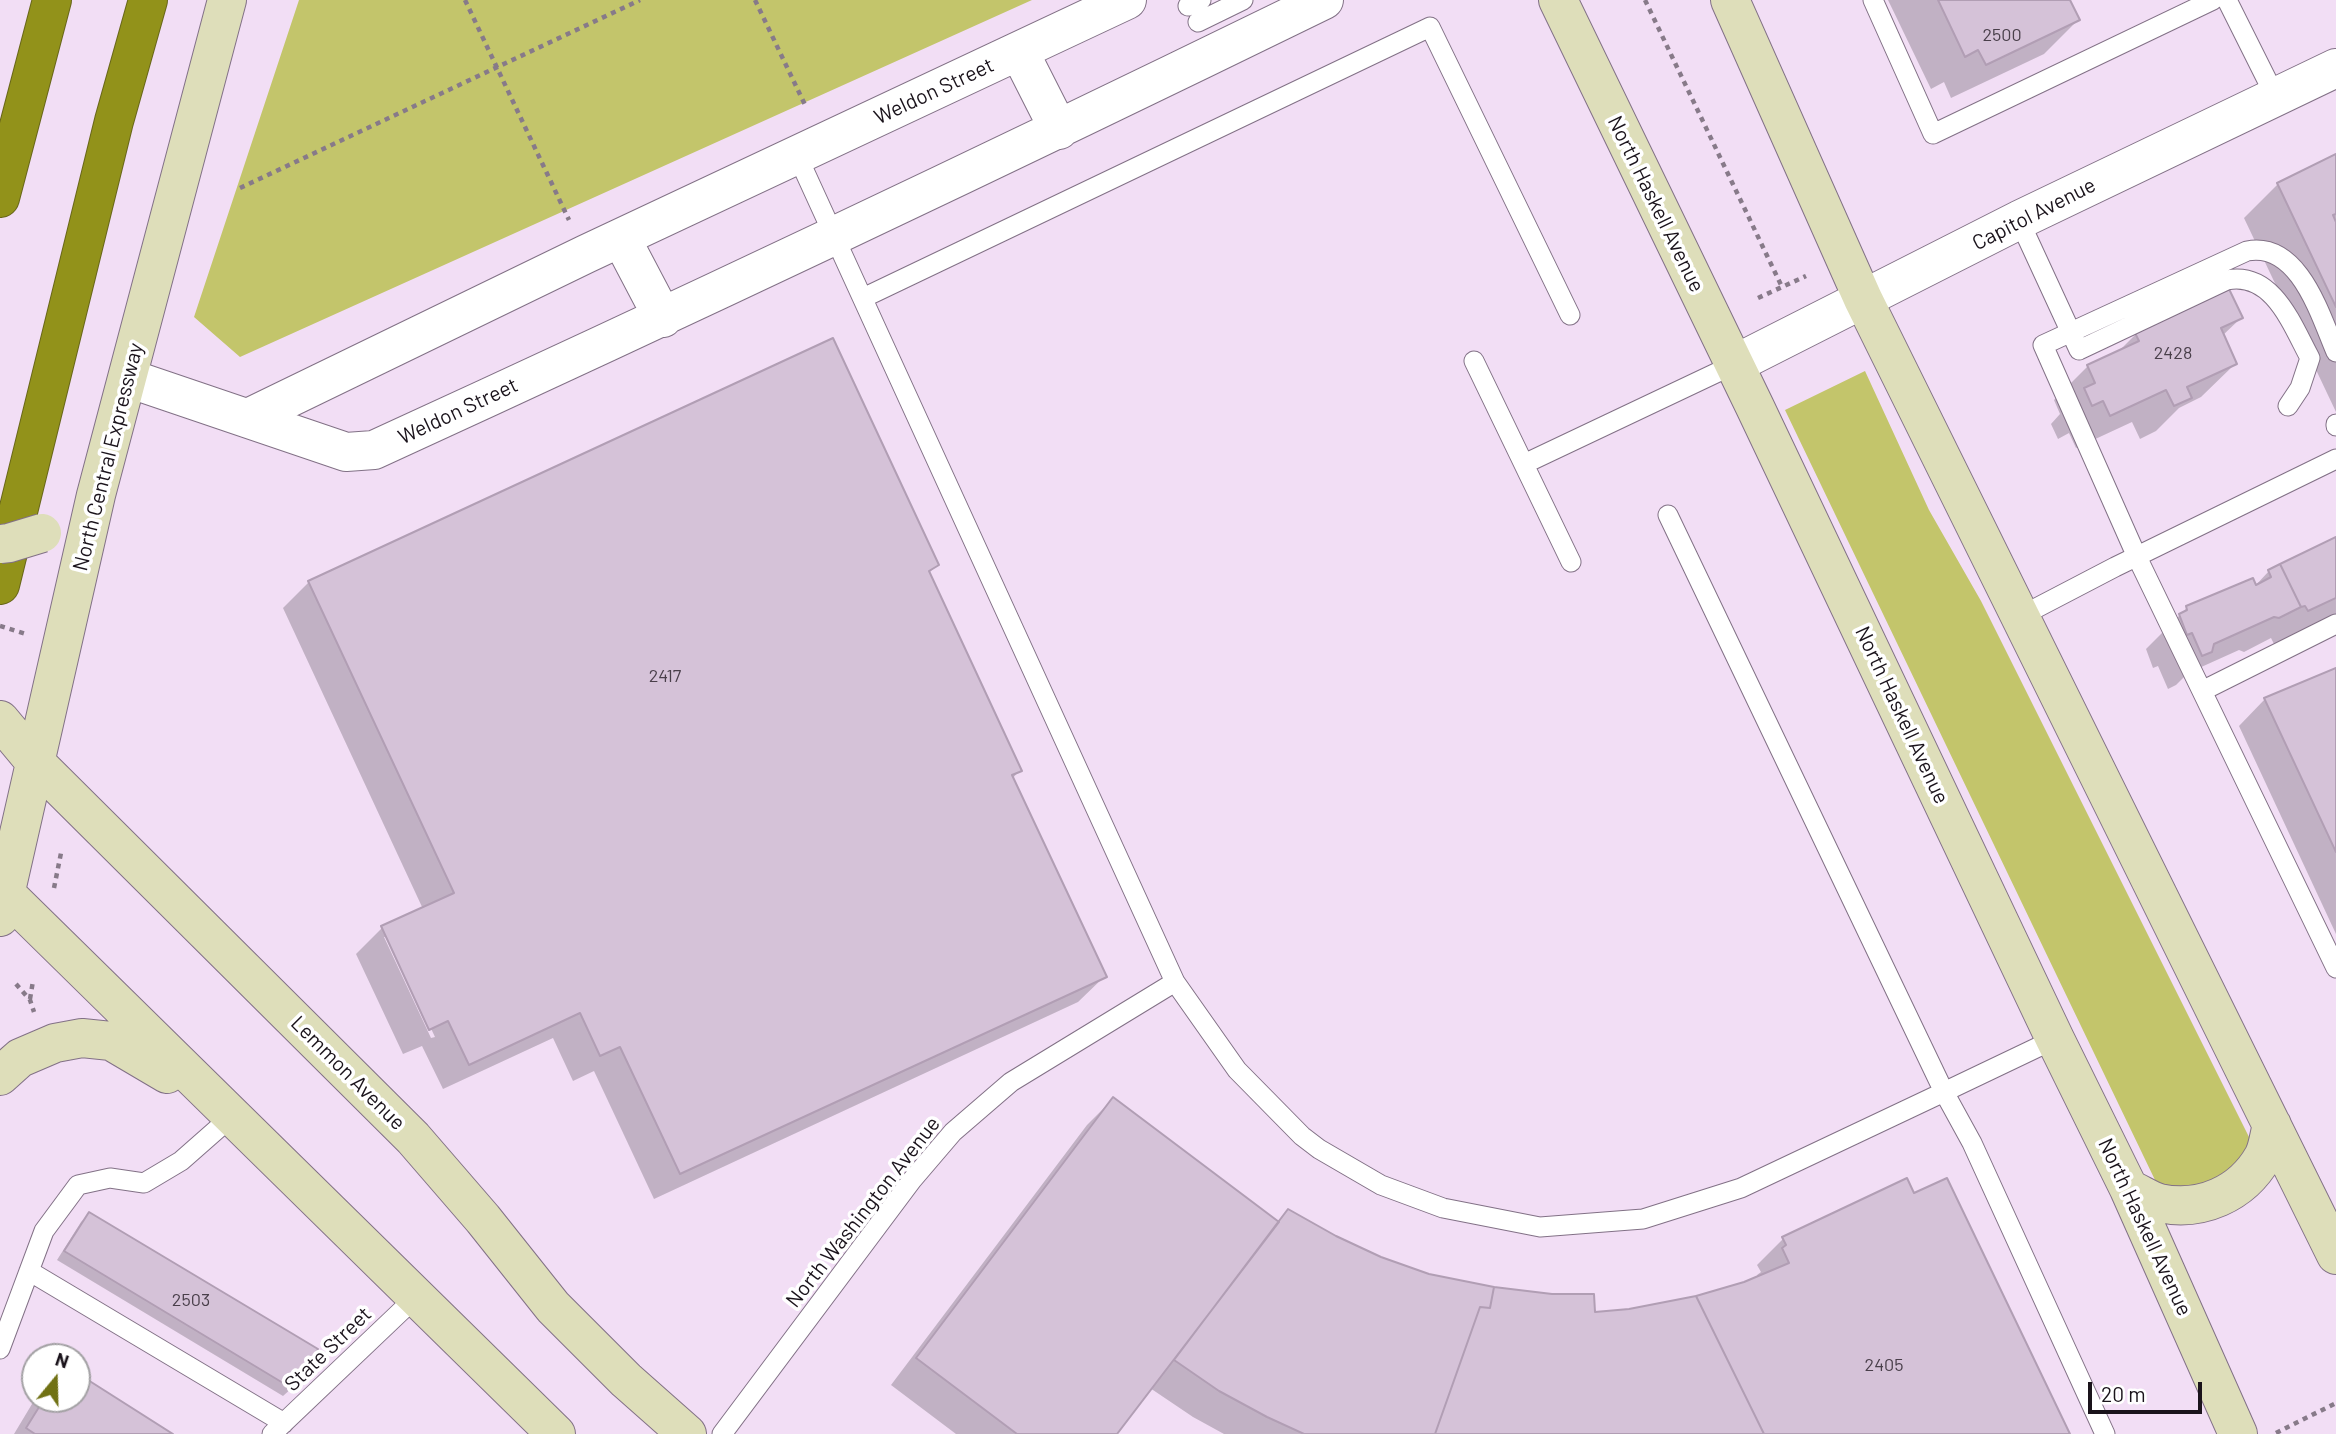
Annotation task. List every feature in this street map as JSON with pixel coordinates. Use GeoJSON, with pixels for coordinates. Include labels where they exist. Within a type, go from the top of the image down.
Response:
{"type":"FeatureCollection","features":[{"type":"Feature","properties":{"kind":"highway"},"geometry":{"type":"LineString","coordinates":[[0,198],[52,0]]}},
{"type":"Feature","properties":{"kind":"highway"},"geometry":{"type":"LineString","coordinates":[[0,585],[114,121],[148,0]]}},
{"type":"Feature","properties":{"kind":"street","name":"North Central Expressway"},"geometry":{"type":"LineString","coordinates":[[2,899],[16,738],[96,495],[226,0]]}},
{"type":"Feature","properties":{"kind":"street","name":"Weldon Street"},"geometry":{"type":"LineString","coordinates":[[248,418],[621,238],[1128,0]]}},
{"type":"Feature","properties":{"kind":"street","name":"Weldon Street"},"geometry":{"type":"LineString","coordinates":[[128,377],[346,452],[374,450],[663,318],[1059,130],[1324,0]]}},
{"type":"Feature","properties":{"kind":"street","name":"North Haskell Avenue"},"geometry":{"type":"LineString","coordinates":[[1558,0],[2129,1189],[2238,1434]]}},
{"type":"Feature","properties":{"kind":"street"},"geometry":{"type":"LineString","coordinates":[[1730,0],[1863,299],[2336,1255]]}},
{"type":"Feature","properties":{"kind":"street","name":"Weldon Street"},"geometry":{"type":"LineString","coordinates":[[1019,51],[1059,130]]}},
{"type":"Feature","properties":{"kind":"street","name":"Capitol Avenue"},"geometry":{"type":"LineString","coordinates":[[1735,364],[2020,220],[2336,68]]}},
{"type":"Feature","properties":{"kind":"street"},"geometry":{"type":"LineString","coordinates":[[621,238],[663,318]]}},
{"type":"Feature","properties":{"kind":"street"},"geometry":{"type":"LineString","coordinates":[[0,544],[42,533],[96,495]]}},
{"type":"Feature","properties":{"kind":"street","name":"Lemmon Avenue"},"geometry":{"type":"LineString","coordinates":[[16,738],[413,1138],[554,1307],[626,1380],[687,1434]]}},
{"type":"Feature","properties":{"kind":"street"},"geometry":{"type":"LineString","coordinates":[[2,899],[223,1109],[556,1434]]}},
{"type":"Feature","properties":{"kind":"street"},"geometry":{"type":"LineString","coordinates":[[0,1076],[20,1058],[55,1043],[82,1038],[111,1041],[223,1109]]}},
{"type":"Feature","properties":{"kind":"street"},"geometry":{"type":"LineString","coordinates":[[2129,1189],[2158,1202],[2178,1205],[2189,1206],[2220,1198],[2245,1181],[2264,1156],[2272,1125]]}},
{"type":"Feature","properties":{"kind":"lane"},"geometry":{"type":"LineString","coordinates":[[1195,9],[1243,0]]}},
{"type":"Feature","properties":{"kind":"lane"},"geometry":{"type":"LineString","coordinates":[[1873,0],[1933,134],[2213,0]]}},
{"type":"Feature","properties":{"kind":"lane"},"geometry":{"type":"LineString","coordinates":[[2227,0],[2275,96]]}},
{"type":"Feature","properties":{"kind":"lane"},"geometry":{"type":"LineString","coordinates":[[863,298],[1430,27],[1570,315]]}},
{"type":"Feature","properties":{"kind":"lane"},"geometry":{"type":"LineString","coordinates":[[797,155],[1175,982],[1237,1070],[1302,1136],[1319,1149],[1381,1185],[1443,1208],[1540,1227],[1643,1219],[1741,1188],[2055,1039]]}},
{"type":"Feature","properties":{"kind":"lane"},"geometry":{"type":"LineString","coordinates":[[2020,220],[2079,350],[2227,280],[2237,278],[2255,282],[2270,292],[2285,312],[2310,358],[2300,387],[2288,406]]}},
{"type":"Feature","properties":{"kind":"lane"},"geometry":{"type":"LineString","coordinates":[[2336,352],[2306,284],[2291,264],[2274,253],[2257,249],[2247,251],[2043,345],[2137,557],[2336,968]]}},
{"type":"Feature","properties":{"kind":"lane"},"geometry":{"type":"LineString","coordinates":[[1474,360],[1571,562]]}},
{"type":"Feature","properties":{"kind":"lane"},"geometry":{"type":"LineString","coordinates":[[1524,464],[1735,364]]}},
{"type":"Feature","properties":{"kind":"lane"},"geometry":{"type":"LineString","coordinates":[[2021,616],[2336,459]]}},
{"type":"Feature","properties":{"kind":"lane"},"geometry":{"type":"LineString","coordinates":[[1668,515],[1944,1091],[1972,1143],[2105,1434]]}},
{"type":"Feature","properties":{"kind":"lane"},"geometry":{"type":"LineString","coordinates":[[2202,691],[2336,624]]}},
{"type":"Feature","properties":{"kind":"lane","name":"North Washington Avenue"},"geometry":{"type":"LineString","coordinates":[[722,1434],[912,1180],[953,1132],[1011,1082],[1175,982]]}},
{"type":"Feature","properties":{"kind":"lane"},"geometry":{"type":"LineString","coordinates":[[0,1349],[5,1320],[29,1271],[44,1231],[78,1185],[110,1178],[144,1183],[181,1161],[223,1109]]}},
{"type":"Feature","properties":{"kind":"lane"},"geometry":{"type":"LineString","coordinates":[[29,1271],[278,1428]]}},
{"type":"Feature","properties":{"kind":"lane","name":"State Street"},"geometry":{"type":"LineString","coordinates":[[278,1428],[416,1297]]}},
{"type":"Feature","properties":{"kind":"path"},"geometry":{"type":"LineString","coordinates":[[465,0],[572,228]]}},
{"type":"Feature","properties":{"kind":"path"},"geometry":{"type":"LineString","coordinates":[[240,188],[640,0]]}},
{"type":"Feature","properties":{"kind":"path"},"geometry":{"type":"LineString","coordinates":[[755,0],[806,107]]}},
{"type":"Feature","properties":{"kind":"path"},"geometry":{"type":"LineString","coordinates":[[1645,0],[1782,287]]}},
{"type":"Feature","properties":{"kind":"path"},"geometry":{"type":"LineString","coordinates":[[1758,298],[1806,275]]}},
{"type":"Feature","properties":{"kind":"path"},"geometry":{"type":"LineString","coordinates":[[0,626],[24,633],[30,638]]}},
{"type":"Feature","properties":{"kind":"path"},"geometry":{"type":"LineString","coordinates":[[54,892],[61,853]]}},
{"type":"Feature","properties":{"kind":"path"},"geometry":{"type":"LineString","coordinates":[[30,1000],[33,981]]}},
{"type":"Feature","properties":{"kind":"path"},"geometry":{"type":"LineString","coordinates":[[16,984],[30,1000],[36,1019]]}},
{"type":"Feature","properties":{"kind":"path"},"geometry":{"type":"LineString","coordinates":[[2276,1433],[2336,1403]]}},
{"type":"Feature","properties":{"kind":"shaded area"},"geometry":{"type":"Polygon","coordinates":[[[299,0],[1032,0],[240,357],[194,317],[299,0]]]}},
{"type":"Feature","properties":{"kind":"shaded area"},"geometry":{"type":"Polygon","coordinates":[[[1865,371],[1929,510],[1981,601],[2252,1143],[2237,1174],[2172,1193],[2155,1180],[1785,410],[1865,371]]]}},
{"type":"Feature","properties":{"kind":"building"},"geometry":{"type":"Polygon","coordinates":[[[1938,0],[2070,0],[2080,20],[1986,65],[1978,50],[1965,57],[1938,0]]]}},
{"type":"Feature","properties":{"kind":"building"},"geometry":{"type":"Polygon","coordinates":[[[2336,154],[2336,214],[2333,215],[2336,222],[2336,307],[2277,183],[2336,154]]]}},
{"type":"Feature","properties":{"kind":"building"},"geometry":{"type":"Polygon","coordinates":[[[2229,289],[2243,318],[2221,328],[2237,364],[2187,387],[2192,398],[2174,406],[2166,390],[2110,416],[2103,401],[2092,406],[2084,388],[2095,383],[2087,365],[2139,341],[2135,333],[2229,289]]]}},
{"type":"Feature","properties":{"kind":"building"},"geometry":{"type":"Polygon","coordinates":[[[833,338],[939,565],[929,571],[1022,771],[1012,775],[1107,977],[680,1174],[620,1047],[600,1056],[580,1013],[469,1065],[448,1021],[429,1030],[381,926],[454,893],[308,581],[833,338]]]}},
{"type":"Feature","properties":{"kind":"building"},"geometry":{"type":"Polygon","coordinates":[[[2336,537],[2336,598],[2308,611],[2305,606],[2301,607],[2280,564],[2336,537]]]}},
{"type":"Feature","properties":{"kind":"building"},"geometry":{"type":"Polygon","coordinates":[[[2280,564],[2301,607],[2214,644],[2212,652],[2202,656],[2192,633],[2187,635],[2179,614],[2187,610],[2186,606],[2253,578],[2256,585],[2271,577],[2268,570],[2280,564]]]}},
{"type":"Feature","properties":{"kind":"building"},"geometry":{"type":"Polygon","coordinates":[[[2336,668],[2336,852],[2264,698],[2336,668]]]}},
{"type":"Feature","properties":{"kind":"building"},"geometry":{"type":"Polygon","coordinates":[[[1113,1097],[1279,1222],[1117,1434],[1017,1434],[916,1358],[1113,1097]]]}},
{"type":"Feature","properties":{"kind":"building"},"geometry":{"type":"Polygon","coordinates":[[[1907,1178],[1914,1193],[1947,1178],[2070,1434],[1764,1434],[1696,1296],[1744,1282],[1789,1263],[1782,1248],[1786,1245],[1782,1237],[1907,1178]]]}},
{"type":"Feature","properties":{"kind":"building"},"geometry":{"type":"Polygon","coordinates":[[[1288,1209],[1381,1257],[1429,1274],[1494,1287],[1490,1308],[1480,1307],[1435,1434],[1304,1434],[1219,1391],[1174,1360],[1288,1209]]]}},
{"type":"Feature","properties":{"kind":"building"},"geometry":{"type":"Polygon","coordinates":[[[89,1212],[318,1349],[293,1389],[64,1251],[89,1212]]]}},
{"type":"Feature","properties":{"kind":"building"},"geometry":{"type":"Polygon","coordinates":[[[1494,1287],[1552,1294],[1594,1294],[1595,1312],[1629,1309],[1696,1296],[1764,1434],[1435,1434],[1480,1307],[1490,1308],[1494,1287]]]}},
{"type":"Feature","properties":{"kind":"building"},"geometry":{"type":"Polygon","coordinates":[[[91,1382],[173,1434],[35,1434],[26,1428],[35,1413],[91,1413],[91,1382]]]}}]}
